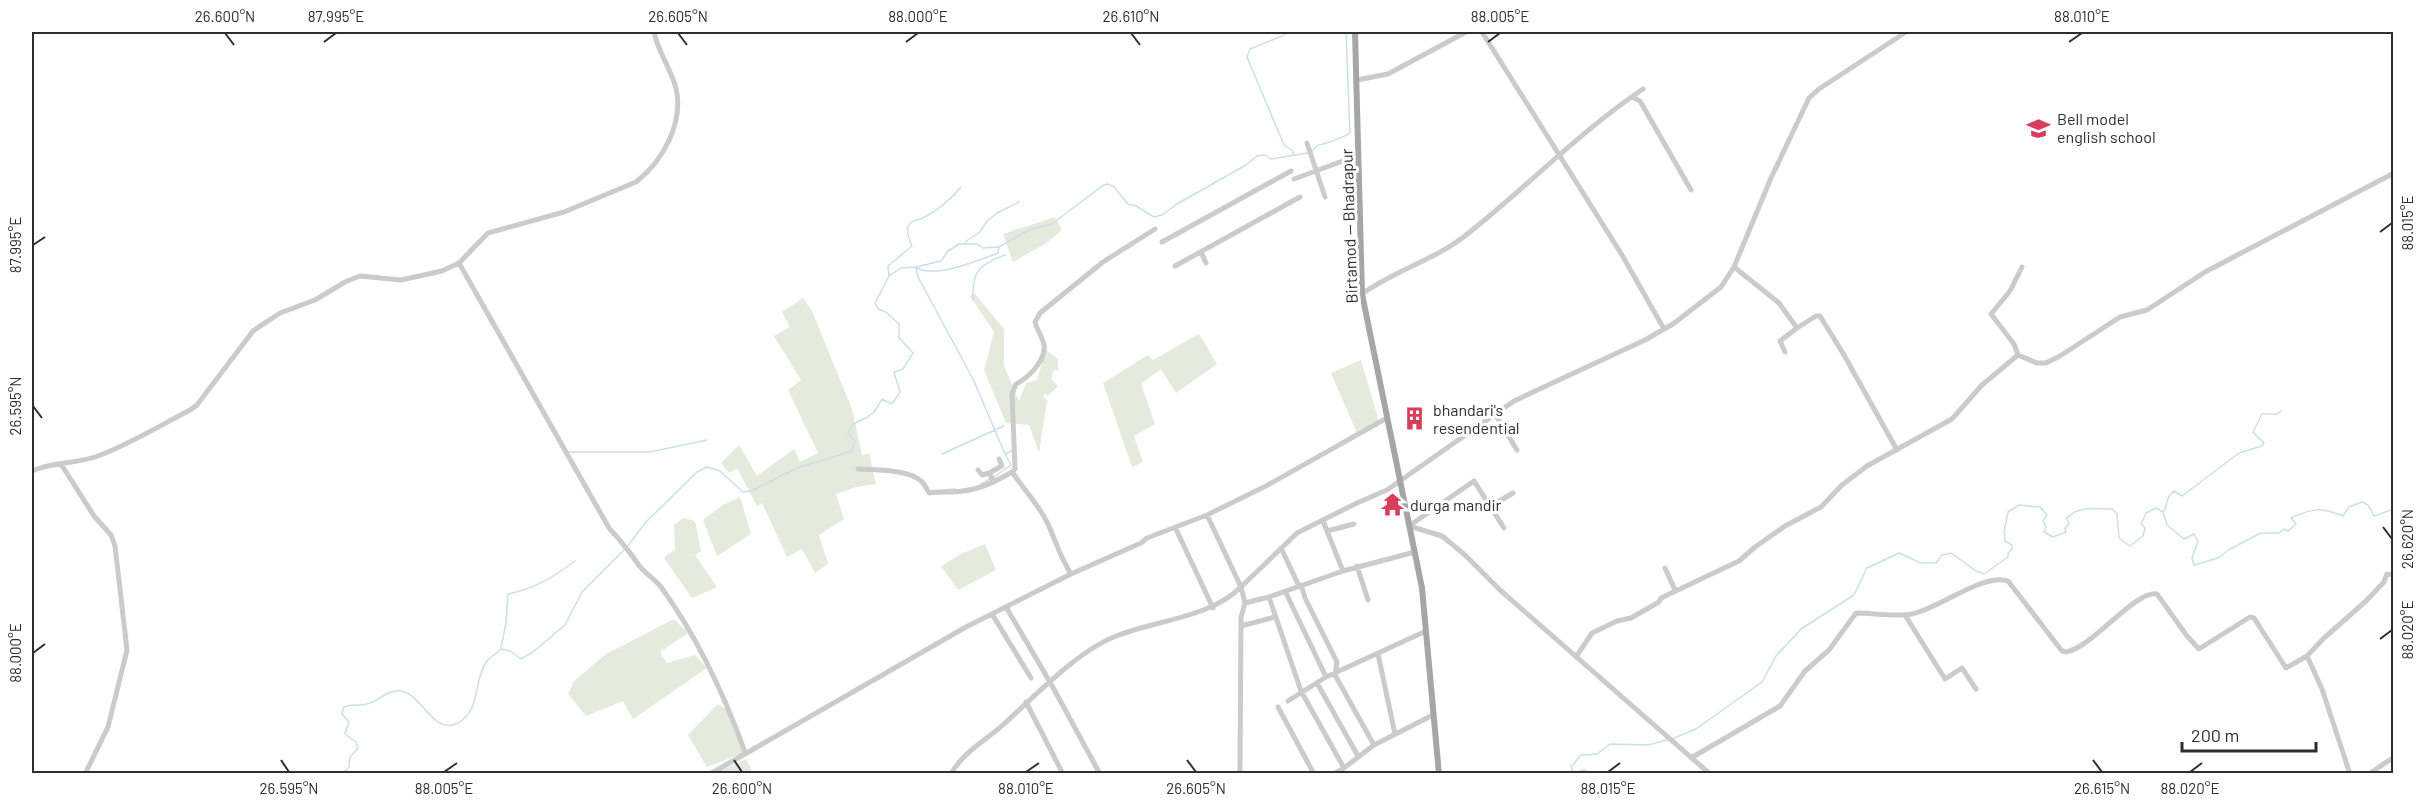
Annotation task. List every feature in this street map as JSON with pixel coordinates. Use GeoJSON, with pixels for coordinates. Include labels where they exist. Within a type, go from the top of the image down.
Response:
{"type":"FeatureCollection","features":[{"type":"Feature","properties":{"kind":"main road","name":"Birtamod — Bhadrapur"},"geometry":{"type":"LineString","coordinates":[[1355,32],[1362,294],[1415,552],[1426,631],[1439,774]]}},
{"type":"Feature","properties":{"kind":"street"},"geometry":{"type":"LineString","coordinates":[[32,471],[97,456],[190,410],[197,405],[253,331],[280,313],[315,300],[360,276],[401,280],[442,271],[459,263],[488,233],[564,212],[636,182],[664,151],[676,118],[675,87],[654,32]]}},
{"type":"Feature","properties":{"kind":"street"},"geometry":{"type":"LineString","coordinates":[[1357,80],[1388,74],[1466,32]]}},
{"type":"Feature","properties":{"kind":"street"},"geometry":{"type":"LineString","coordinates":[[1482,32],[1622,255],[1664,329]]}},
{"type":"Feature","properties":{"kind":"street"},"geometry":{"type":"LineString","coordinates":[[951,774],[958,760],[1004,724],[1026,702],[1082,656],[1117,635],[1213,608],[1229,599],[1297,533],[1400,482],[1514,401],[1664,329],[1711,296],[1725,282],[1734,267],[1771,178],[1809,98],[1819,89],[1906,32]]}},
{"type":"Feature","properties":{"kind":"street"},"geometry":{"type":"LineString","coordinates":[[1362,294],[1392,274],[1438,253],[1465,237],[1558,155],[1643,89]]}},
{"type":"Feature","properties":{"kind":"street"},"geometry":{"type":"LineString","coordinates":[[1632,97],[1640,101],[1691,190]]}},
{"type":"Feature","properties":{"kind":"street"},"geometry":{"type":"LineString","coordinates":[[1307,143],[1325,197]]}},
{"type":"Feature","properties":{"kind":"street"},"geometry":{"type":"LineString","coordinates":[[1294,179],[1359,155]]}},
{"type":"Feature","properties":{"kind":"street"},"geometry":{"type":"LineString","coordinates":[[1162,242],[1291,171]]}},
{"type":"Feature","properties":{"kind":"street"},"geometry":{"type":"LineString","coordinates":[[2022,267],[2010,291],[1990,314],[2014,344],[2018,355],[2037,363],[2046,363],[2120,317],[2147,310],[2205,272],[2394,173]]}},
{"type":"Feature","properties":{"kind":"street"},"geometry":{"type":"LineString","coordinates":[[1175,266],[1300,197]]}},
{"type":"Feature","properties":{"kind":"street"},"geometry":{"type":"LineString","coordinates":[[858,469],[905,474],[917,478],[929,493],[946,490],[962,492],[994,482],[1012,472],[1015,469],[1012,394],[1016,384],[1028,379],[1043,354],[1044,345],[1035,322],[1040,313],[1102,262],[1155,229]]}},
{"type":"Feature","properties":{"kind":"street"},"geometry":{"type":"LineString","coordinates":[[1201,252],[1206,263]]}},
{"type":"Feature","properties":{"kind":"street"},"geometry":{"type":"LineString","coordinates":[[459,263],[609,528],[626,546],[638,565],[660,586],[694,642],[730,712],[745,752]]}},
{"type":"Feature","properties":{"kind":"street"},"geometry":{"type":"LineString","coordinates":[[1734,267],[1779,303],[1797,328]]}},
{"type":"Feature","properties":{"kind":"street"},"geometry":{"type":"LineString","coordinates":[[1785,352],[1780,341],[1816,316],[1820,316],[1897,450]]}},
{"type":"Feature","properties":{"kind":"street"},"geometry":{"type":"LineString","coordinates":[[1576,657],[1592,633],[1617,621],[1645,612],[1659,602],[1660,597],[1739,561],[1785,526],[1821,507],[1842,485],[1867,466],[1953,419],[1982,385],[2018,355]]}},
{"type":"Feature","properties":{"kind":"street"},"geometry":{"type":"LineString","coordinates":[[1495,414],[1517,450]]}},
{"type":"Feature","properties":{"kind":"street"},"geometry":{"type":"LineString","coordinates":[[710,774],[745,752],[992,614],[1071,574],[1207,515],[1266,486],[1387,418]]}},
{"type":"Feature","properties":{"kind":"street"},"geometry":{"type":"LineString","coordinates":[[978,470],[982,475],[989,473],[1002,466],[999,459]]}},
{"type":"Feature","properties":{"kind":"street"},"geometry":{"type":"LineString","coordinates":[[61,464],[94,516],[111,535],[115,546],[127,650],[108,727],[85,774]]}},
{"type":"Feature","properties":{"kind":"street"},"geometry":{"type":"LineString","coordinates":[[1012,472],[1042,515],[1051,531],[1059,556],[1071,574]]}},
{"type":"Feature","properties":{"kind":"street"},"geometry":{"type":"LineString","coordinates":[[989,473],[994,482]]}},
{"type":"Feature","properties":{"kind":"street"},"geometry":{"type":"LineString","coordinates":[[1409,526],[1474,481],[1504,528]]}},
{"type":"Feature","properties":{"kind":"street"},"geometry":{"type":"LineString","coordinates":[[1491,506],[1513,494]]}},
{"type":"Feature","properties":{"kind":"street"},"geometry":{"type":"LineString","coordinates":[[1207,515],[1241,587],[1245,603],[1241,626],[1240,774]]}},
{"type":"Feature","properties":{"kind":"street"},"geometry":{"type":"LineString","coordinates":[[1323,521],[1343,571]]}},
{"type":"Feature","properties":{"kind":"street"},"geometry":{"type":"LineString","coordinates":[[1327,531],[1354,524]]}},
{"type":"Feature","properties":{"kind":"street"},"geometry":{"type":"LineString","coordinates":[[1409,526],[1442,537],[1465,555],[1500,590],[1710,774]]}},
{"type":"Feature","properties":{"kind":"street"},"geometry":{"type":"LineString","coordinates":[[1175,527],[1213,608]]}},
{"type":"Feature","properties":{"kind":"street"},"geometry":{"type":"LineString","coordinates":[[1281,548],[1337,662],[1335,675],[1374,745]]}},
{"type":"Feature","properties":{"kind":"street"},"geometry":{"type":"LineString","coordinates":[[1245,603],[1269,597],[1357,566],[1415,552]]}},
{"type":"Feature","properties":{"kind":"street"},"geometry":{"type":"LineString","coordinates":[[1357,566],[1368,600]]}},
{"type":"Feature","properties":{"kind":"street"},"geometry":{"type":"LineString","coordinates":[[1665,568],[1676,590]]}},
{"type":"Feature","properties":{"kind":"street"},"geometry":{"type":"LineString","coordinates":[[1691,758],[1780,706],[1805,671],[1829,650],[1856,613],[1913,614],[1980,584],[2004,579],[2008,581],[2062,651],[2066,652],[2080,645],[2149,593],[2153,593],[2157,594],[2199,649],[2250,616],[2257,621],[2286,668],[2307,656],[2324,638],[2366,602],[2384,582],[2387,573],[2394,575]]}},
{"type":"Feature","properties":{"kind":"street"},"geometry":{"type":"LineString","coordinates":[[1285,591],[1326,677]]}},
{"type":"Feature","properties":{"kind":"street"},"geometry":{"type":"LineString","coordinates":[[1269,597],[1300,691],[1344,768]]}},
{"type":"Feature","properties":{"kind":"street"},"geometry":{"type":"LineString","coordinates":[[1006,607],[1100,774]]}},
{"type":"Feature","properties":{"kind":"street"},"geometry":{"type":"LineString","coordinates":[[992,614],[1031,678]]}},
{"type":"Feature","properties":{"kind":"street"},"geometry":{"type":"LineString","coordinates":[[1905,615],[1945,679],[1962,668],[1976,689]]}},
{"type":"Feature","properties":{"kind":"street"},"geometry":{"type":"LineString","coordinates":[[1241,626],[1275,617]]}},
{"type":"Feature","properties":{"kind":"street"},"geometry":{"type":"LineString","coordinates":[[1288,701],[1300,691],[1326,677],[1335,675],[1426,631]]}},
{"type":"Feature","properties":{"kind":"street"},"geometry":{"type":"LineString","coordinates":[[1378,654],[1395,734]]}},
{"type":"Feature","properties":{"kind":"street"},"geometry":{"type":"LineString","coordinates":[[2307,656],[2322,689],[2350,774]]}},
{"type":"Feature","properties":{"kind":"street"},"geometry":{"type":"LineString","coordinates":[[1317,683],[1358,756]]}},
{"type":"Feature","properties":{"kind":"street"},"geometry":{"type":"LineString","coordinates":[[1026,702],[1063,774]]}},
{"type":"Feature","properties":{"kind":"street"},"geometry":{"type":"LineString","coordinates":[[1278,707],[1314,774]]}},
{"type":"Feature","properties":{"kind":"street"},"geometry":{"type":"LineString","coordinates":[[1334,774],[1374,745],[1433,715]]}},
{"type":"Feature","properties":{"kind":"street"},"geometry":{"type":"LineString","coordinates":[[2369,774],[2394,757]]}},
{"type":"Feature","properties":{"kind":"shaded area"},"geometry":{"type":"Polygon","coordinates":[[[1055,217],[1062,230],[1045,244],[1013,262],[1003,234],[1055,217]]]}},
{"type":"Feature","properties":{"kind":"shaded area"},"geometry":{"type":"Polygon","coordinates":[[[974,293],[1004,329],[1004,366],[1019,401],[1026,383],[1037,380],[1046,350],[1058,359],[1058,371],[1054,370],[1051,379],[1058,386],[1048,396],[1046,393],[1043,396],[1047,400],[1039,453],[1029,425],[1006,423],[984,370],[994,332],[970,296],[974,293]]]}},
{"type":"Feature","properties":{"kind":"shaded area"},"geometry":{"type":"Polygon","coordinates":[[[803,298],[812,311],[852,409],[862,455],[869,453],[876,484],[856,487],[836,494],[844,519],[819,535],[828,564],[815,573],[802,549],[787,557],[762,503],[757,506],[737,468],[729,473],[721,463],[739,445],[757,476],[794,449],[800,462],[818,453],[788,390],[801,380],[774,336],[790,327],[782,312],[803,298]]]}},
{"type":"Feature","properties":{"kind":"shaded area"},"geometry":{"type":"Polygon","coordinates":[[[1199,334],[1217,364],[1176,393],[1161,369],[1141,384],[1155,424],[1134,436],[1143,462],[1132,467],[1103,383],[1148,355],[1153,360],[1199,334]]]}},
{"type":"Feature","properties":{"kind":"shaded area"},"geometry":{"type":"Polygon","coordinates":[[[1361,360],[1379,422],[1357,433],[1331,373],[1361,360]]]}},
{"type":"Feature","properties":{"kind":"shaded area"},"geometry":{"type":"Polygon","coordinates":[[[740,497],[751,534],[717,556],[703,520],[723,505],[740,497]]]}},
{"type":"Feature","properties":{"kind":"shaded area"},"geometry":{"type":"Polygon","coordinates":[[[683,518],[695,521],[701,551],[695,555],[717,587],[692,598],[664,558],[675,549],[674,525],[683,518]]]}},
{"type":"Feature","properties":{"kind":"shaded area"},"geometry":{"type":"Polygon","coordinates":[[[985,544],[996,570],[958,590],[941,566],[985,544]]]}},
{"type":"Feature","properties":{"kind":"shaded area"},"geometry":{"type":"Polygon","coordinates":[[[674,619],[688,633],[660,652],[667,663],[695,655],[707,668],[633,719],[623,701],[586,716],[568,694],[574,681],[606,654],[674,619]]]}},
{"type":"Feature","properties":{"kind":"shaded area"},"geometry":{"type":"Polygon","coordinates":[[[718,704],[730,712],[745,752],[707,767],[688,735],[718,704]]]}},
{"type":"Feature","properties":{"kind":"shaded area"},"geometry":{"type":"Polygon","coordinates":[[[746,759],[753,773],[713,774],[746,759]]]}},
{"type":"Feature","properties":{"kind":"waterway"},"geometry":{"type":"LineString","coordinates":[[1288,32],[1250,49],[1247,57],[1284,145],[1293,151],[1293,154]]}},
{"type":"Feature","properties":{"kind":"waterway"},"geometry":{"type":"LineString","coordinates":[[1312,151],[1318,145],[1350,133],[1346,32]]}},
{"type":"Feature","properties":{"kind":"waterway"},"geometry":{"type":"LineString","coordinates":[[627,547],[646,522],[697,472],[707,467],[720,471],[743,492],[751,491],[797,468],[852,451],[855,441],[848,433],[853,424],[874,412],[882,399],[892,404],[900,392],[894,372],[903,369],[913,353],[899,338],[899,324],[886,312],[878,309],[875,303],[889,276],[901,268],[941,261],[948,251],[959,244],[977,244],[983,248],[999,247],[1029,230],[1052,224],[1107,184],[1113,186],[1128,204],[1154,217],[1162,215],[1246,165],[1257,156],[1265,155],[1271,159],[1308,153]]}},
{"type":"Feature","properties":{"kind":"waterway"},"geometry":{"type":"LineString","coordinates":[[889,276],[888,266],[912,246],[908,237],[909,224],[939,208],[961,187]]}},
{"type":"Feature","properties":{"kind":"waterway"},"geometry":{"type":"LineString","coordinates":[[965,242],[980,232],[987,221],[997,213],[1019,202]]}},
{"type":"Feature","properties":{"kind":"waterway"},"geometry":{"type":"LineString","coordinates":[[917,268],[925,271],[946,270],[998,253],[999,247]]}},
{"type":"Feature","properties":{"kind":"waterway"},"geometry":{"type":"LineString","coordinates":[[973,300],[974,282],[978,270],[988,262],[1005,255]]}},
{"type":"Feature","properties":{"kind":"waterway"},"geometry":{"type":"LineString","coordinates":[[916,268],[918,277],[973,379],[1005,454]]}},
{"type":"Feature","properties":{"kind":"waterway"},"geometry":{"type":"LineString","coordinates":[[2164,511],[2169,496],[2174,491],[2182,496],[2239,453],[2262,446],[2264,443],[2253,432],[2262,414],[2277,414],[2281,411]]}},
{"type":"Feature","properties":{"kind":"waterway"},"geometry":{"type":"LineString","coordinates":[[942,454],[1004,426]]}},
{"type":"Feature","properties":{"kind":"waterway"},"geometry":{"type":"LineString","coordinates":[[568,452],[650,452],[707,440]]}},
{"type":"Feature","properties":{"kind":"waterway"},"geometry":{"type":"LineString","coordinates":[[994,477],[1011,465],[1005,454],[1012,451]]}},
{"type":"Feature","properties":{"kind":"waterway"},"geometry":{"type":"LineString","coordinates":[[981,484],[990,479]]}},
{"type":"Feature","properties":{"kind":"waterway"},"geometry":{"type":"LineString","coordinates":[[940,490],[956,489]]}},
{"type":"Feature","properties":{"kind":"waterway"},"geometry":{"type":"LineString","coordinates":[[1672,739],[1696,729],[1762,682],[1776,656],[1801,629],[1854,595],[1867,568],[1899,553],[1921,563],[1936,563],[1942,555],[1951,553],[1984,574],[2008,557],[2012,549],[2012,545],[2005,541],[2004,532],[2008,512],[2019,505],[2040,507],[2047,515],[2043,521],[2046,527],[2044,532],[2053,537],[2066,532],[2065,528],[2069,524],[2067,518],[2077,511],[2112,509],[2117,514],[2119,538],[2130,546],[2143,536],[2145,528],[2141,524],[2146,513],[2156,508],[2163,512],[2167,525],[2184,539],[2194,534],[2198,541],[2192,558],[2194,565],[2218,558],[2261,533],[2279,533],[2284,529],[2288,531],[2296,524],[2291,518],[2305,512],[2322,510],[2343,516],[2349,507],[2362,502],[2368,505],[2374,516],[2394,509]]}},
{"type":"Feature","properties":{"kind":"waterway"},"geometry":{"type":"LineString","coordinates":[[342,774],[349,767],[350,757],[358,748],[356,742],[345,734],[349,722],[342,714],[344,707],[367,704],[391,692],[401,691],[415,699],[442,724],[458,723],[465,718],[474,703],[480,677],[487,661],[501,649],[510,651],[521,659],[533,652],[565,625],[582,592],[624,550]]}},
{"type":"Feature","properties":{"kind":"waterway"},"geometry":{"type":"LineString","coordinates":[[501,648],[508,594],[543,582],[575,561]]}},
{"type":"Feature","properties":{"kind":"waterway"},"geometry":{"type":"LineString","coordinates":[[1593,774],[1584,770],[1574,773],[1571,767],[1581,755],[1597,754],[1610,744],[1648,745],[1667,740]]}},
{"type":"Feature","properties":{"kind":"place","name":"Bell model english school"},"geometry":{"type":"Point","coordinates":[2039,128]}},
{"type":"Feature","properties":{"kind":"place","name":"bhandari's resendential"},"geometry":{"type":"Point","coordinates":[1415,419]}},
{"type":"Feature","properties":{"kind":"place","name":"durga mandir"},"geometry":{"type":"Point","coordinates":[1392,505]}}]}
